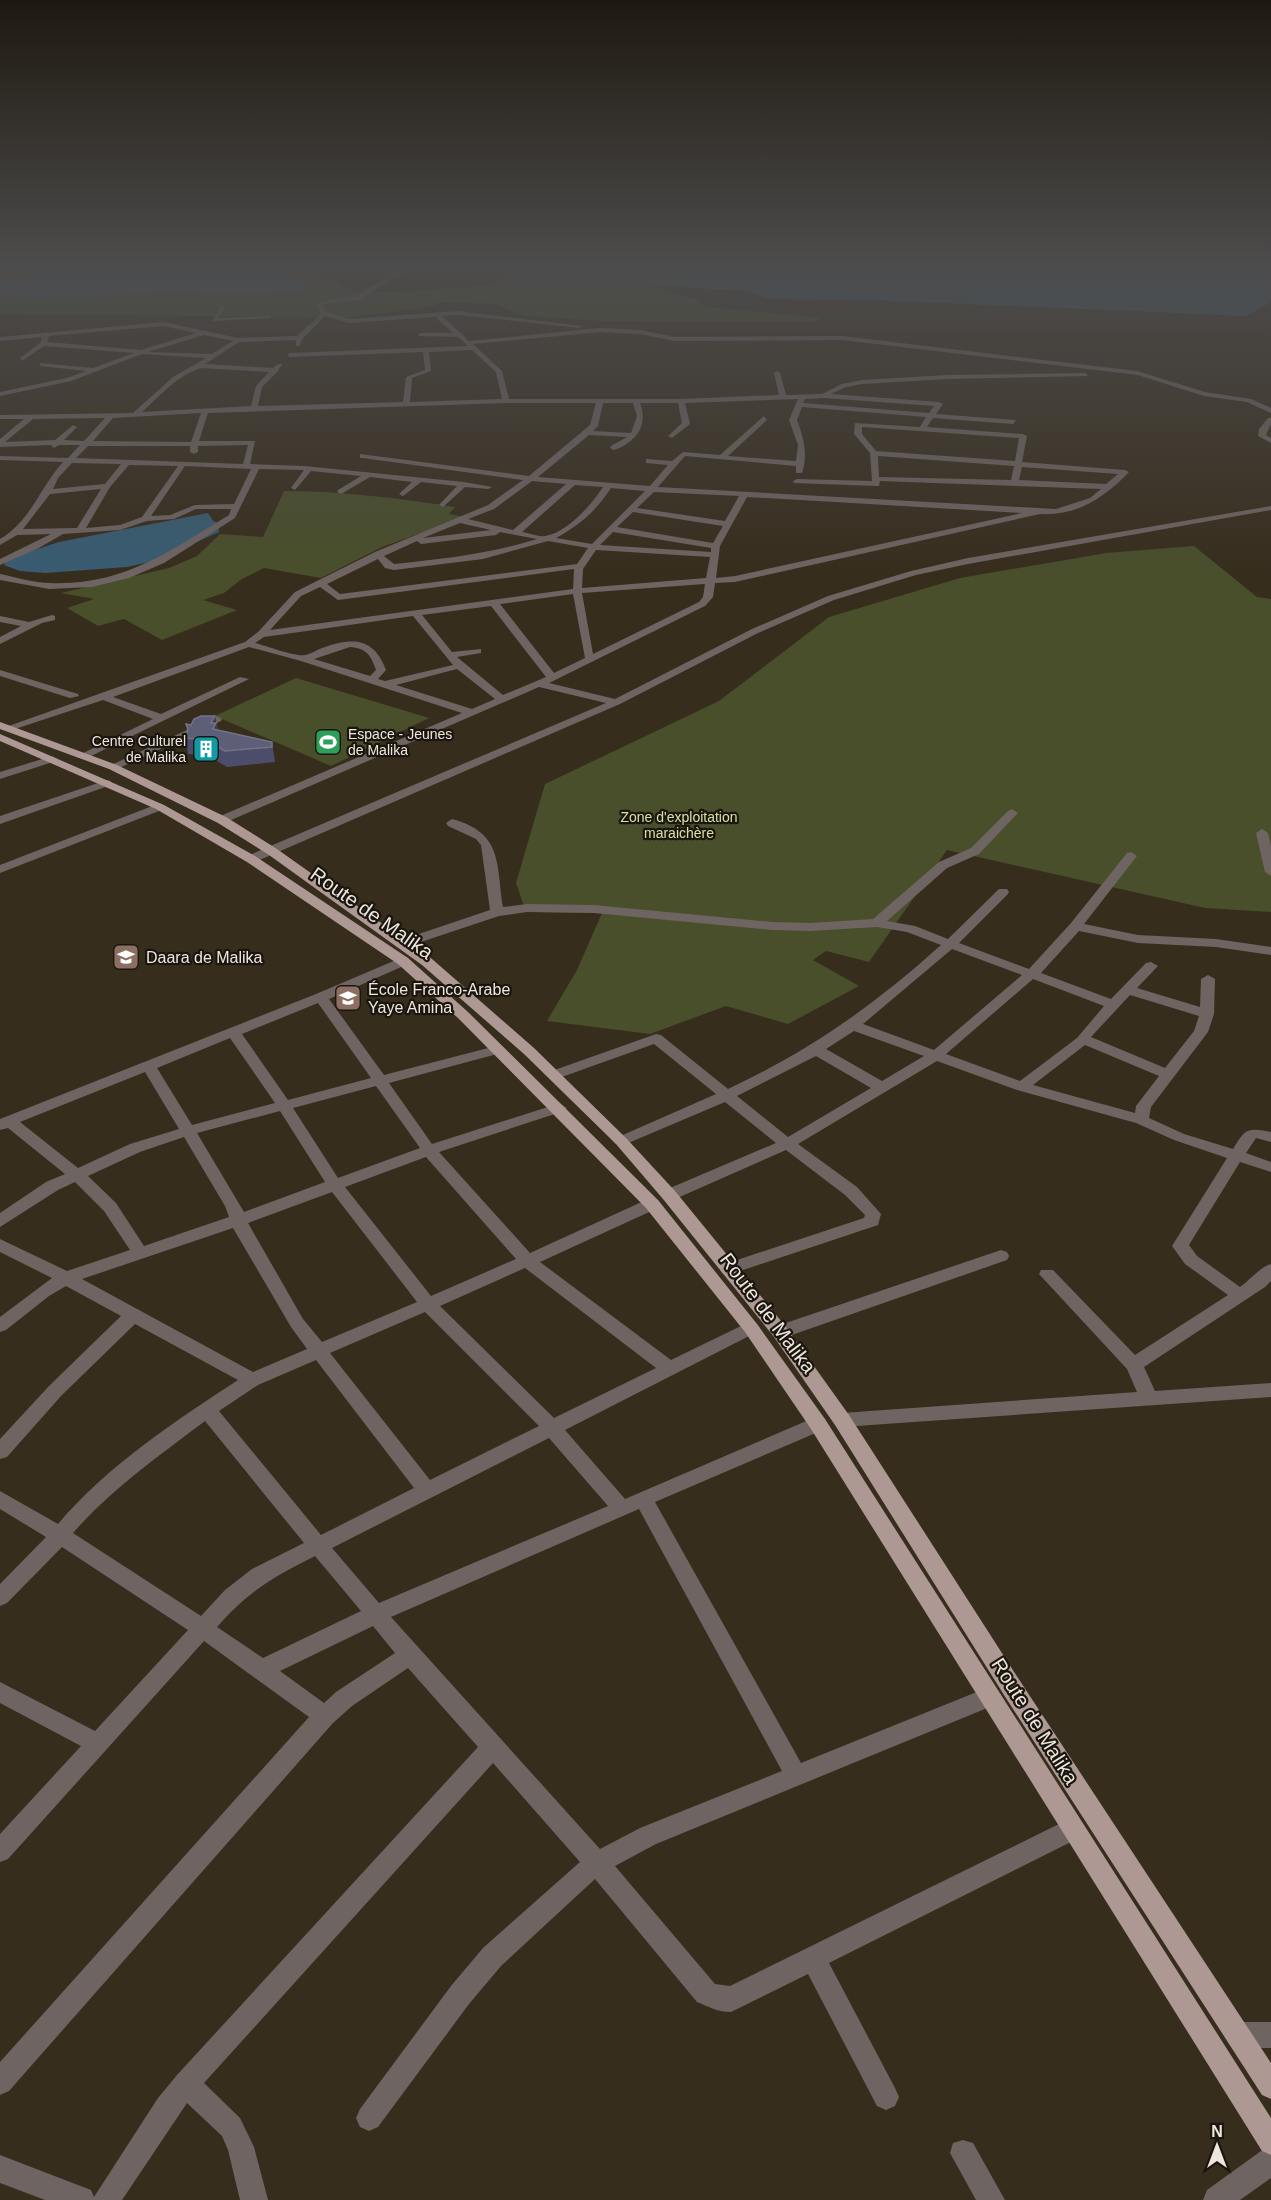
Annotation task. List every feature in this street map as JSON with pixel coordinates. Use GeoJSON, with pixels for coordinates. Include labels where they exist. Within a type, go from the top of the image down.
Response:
{"type":"FeatureCollection","features":[{"type":"Feature","properties":{"kind":"main road","name":"Route de Malika"},"geometry":{"type":"LineString","coordinates":[[3,730],[113,767],[222,820],[273,852],[403,945],[480,1006],[621,1141],[669,1195],[780,1332],[843,1420],[1012,1688],[1271,2086]]}},
{"type":"Feature","properties":{"kind":"main road","name":"Route de Malika"},"geometry":{"type":"LineString","coordinates":[[3,730],[52,759],[160,807],[251,859],[403,961],[463,1015],[496,1050],[559,1108],[652,1204],[751,1328],[818,1424],[1271,2142]]}},
{"type":"Feature","properties":{"kind":"street"},"geometry":{"type":"LineString","coordinates":[[83,369],[95,370]]}},
{"type":"Feature","properties":{"kind":"street"},"geometry":{"type":"LineString","coordinates":[[0,394],[69,380],[99,369]]}},
{"type":"Feature","properties":{"kind":"street"},"geometry":{"type":"LineString","coordinates":[[135,415],[176,378],[190,369]]}},
{"type":"Feature","properties":{"kind":"street"},"geometry":{"type":"LineString","coordinates":[[268,369],[276,369]]}},
{"type":"Feature","properties":{"kind":"street"},"geometry":{"type":"LineString","coordinates":[[254,408],[260,386],[276,369]]}},
{"type":"Feature","properties":{"kind":"street"},"geometry":{"type":"LineString","coordinates":[[406,404],[409,377],[428,371],[428,369]]}},
{"type":"Feature","properties":{"kind":"street"},"geometry":{"type":"LineString","coordinates":[[498,369],[506,401]]}},
{"type":"Feature","properties":{"kind":"street"},"geometry":{"type":"LineString","coordinates":[[1100,369],[1152,375],[1200,393],[1256,402],[1271,411]]}},
{"type":"Feature","properties":{"kind":"street"},"geometry":{"type":"LineString","coordinates":[[824,396],[844,385],[862,382],[948,377],[1137,373]]}},
{"type":"Feature","properties":{"kind":"street"},"geometry":{"type":"LineString","coordinates":[[777,374],[783,398]]}},
{"type":"Feature","properties":{"kind":"street"},"geometry":{"type":"LineString","coordinates":[[801,401],[824,396],[939,404],[922,429]]}},
{"type":"Feature","properties":{"kind":"street"},"geometry":{"type":"LineString","coordinates":[[0,417],[111,416],[254,408],[506,401],[681,401],[783,398],[1013,422]]}},
{"type":"Feature","properties":{"kind":"street"},"geometry":{"type":"LineString","coordinates":[[3,730],[103,697],[248,644],[261,634],[298,594],[378,554],[491,507],[531,479],[587,433],[594,426],[600,401]]}},
{"type":"Feature","properties":{"kind":"street"},"geometry":{"type":"LineString","coordinates":[[614,448],[634,435],[642,417],[636,401]]}},
{"type":"Feature","properties":{"kind":"street"},"geometry":{"type":"LineString","coordinates":[[672,436],[686,424],[681,401]]}},
{"type":"Feature","properties":{"kind":"street"},"geometry":{"type":"LineString","coordinates":[[801,401],[794,420],[802,444],[801,464],[796,484],[876,484],[874,453],[858,434],[858,425],[1023,436],[1015,482]]}},
{"type":"Feature","properties":{"kind":"street"},"geometry":{"type":"LineString","coordinates":[[193,464],[194,444],[205,411]]}},
{"type":"Feature","properties":{"kind":"street"},"geometry":{"type":"LineString","coordinates":[[0,542],[6,541],[15,532],[47,492],[56,476],[88,444],[111,416]]}},
{"type":"Feature","properties":{"kind":"street"},"geometry":{"type":"LineString","coordinates":[[0,444],[31,417]]}},
{"type":"Feature","properties":{"kind":"street"},"geometry":{"type":"LineString","coordinates":[[721,458],[764,418]]}},
{"type":"Feature","properties":{"kind":"street"},"geometry":{"type":"LineString","coordinates":[[1271,420],[1263,429],[1262,436],[1271,441]]}},
{"type":"Feature","properties":{"kind":"street"},"geometry":{"type":"LineString","coordinates":[[36,459],[59,443],[73,427]]}},
{"type":"Feature","properties":{"kind":"street"},"geometry":{"type":"LineString","coordinates":[[587,433],[634,435]]}},
{"type":"Feature","properties":{"kind":"street"},"geometry":{"type":"LineString","coordinates":[[0,444],[252,443],[246,466]]}},
{"type":"Feature","properties":{"kind":"street"},"geometry":{"type":"LineString","coordinates":[[109,462],[125,445]]}},
{"type":"Feature","properties":{"kind":"street"},"geometry":{"type":"LineString","coordinates":[[150,463],[164,445]]}},
{"type":"Feature","properties":{"kind":"street"},"geometry":{"type":"LineString","coordinates":[[363,456],[531,479],[651,489],[1040,511],[1062,511],[1092,500],[1125,472],[874,453]]}},
{"type":"Feature","properties":{"kind":"street"},"geometry":{"type":"LineString","coordinates":[[590,660],[581,622],[578,591],[580,566],[672,463],[683,454],[801,464]]}},
{"type":"Feature","properties":{"kind":"street"},"geometry":{"type":"LineString","coordinates":[[0,458],[309,469],[488,487]]}},
{"type":"Feature","properties":{"kind":"street"},"geometry":{"type":"LineString","coordinates":[[649,461],[672,463]]}},
{"type":"Feature","properties":{"kind":"street"},"geometry":{"type":"LineString","coordinates":[[81,529],[107,486],[126,463]]}},
{"type":"Feature","properties":{"kind":"street"},"geometry":{"type":"LineString","coordinates":[[15,532],[120,527],[140,523],[183,464]]}},
{"type":"Feature","properties":{"kind":"street"},"geometry":{"type":"LineString","coordinates":[[0,577],[49,586],[92,584],[126,576],[161,561],[232,516],[256,467]]}},
{"type":"Feature","properties":{"kind":"street"},"geometry":{"type":"LineString","coordinates":[[295,488],[309,469]]}},
{"type":"Feature","properties":{"kind":"street"},"geometry":{"type":"LineString","coordinates":[[436,482],[456,469]]}},
{"type":"Feature","properties":{"kind":"street"},"geometry":{"type":"LineString","coordinates":[[341,492],[368,475]]}},
{"type":"Feature","properties":{"kind":"street"},"geometry":{"type":"LineString","coordinates":[[876,479],[1108,487]]}},
{"type":"Feature","properties":{"kind":"street"},"geometry":{"type":"LineString","coordinates":[[403,494],[419,480]]}},
{"type":"Feature","properties":{"kind":"street"},"geometry":{"type":"LineString","coordinates":[[515,533],[574,482]]}},
{"type":"Feature","properties":{"kind":"street"},"geometry":{"type":"LineString","coordinates":[[443,505],[464,484]]}},
{"type":"Feature","properties":{"kind":"street"},"geometry":{"type":"LineString","coordinates":[[378,554],[388,566],[394,567],[516,551],[548,539],[592,511],[603,498],[609,485]]}},
{"type":"Feature","properties":{"kind":"street"},"geometry":{"type":"LineString","coordinates":[[47,492],[107,486]]}},
{"type":"Feature","properties":{"kind":"street"},"geometry":{"type":"LineString","coordinates":[[222,820],[539,684],[702,604],[708,597],[715,550],[744,495]]}},
{"type":"Feature","properties":{"kind":"street"},"geometry":{"type":"LineString","coordinates":[[145,519],[171,517],[195,507],[237,506]]}},
{"type":"Feature","properties":{"kind":"street"},"geometry":{"type":"LineString","coordinates":[[251,859],[273,852],[616,702],[755,631],[831,598],[914,573],[968,561],[1268,508],[1271,519]]}},
{"type":"Feature","properties":{"kind":"street"},"geometry":{"type":"LineString","coordinates":[[631,509],[728,524]]}},
{"type":"Feature","properties":{"kind":"street"},"geometry":{"type":"LineString","coordinates":[[320,583],[338,597],[578,591],[711,581],[760,574],[1040,511]]}},
{"type":"Feature","properties":{"kind":"street"},"geometry":{"type":"LineString","coordinates":[[460,520],[503,531],[595,547],[715,550]]}},
{"type":"Feature","properties":{"kind":"street"},"geometry":{"type":"LineString","coordinates":[[613,529],[715,550]]}},
{"type":"Feature","properties":{"kind":"street"},"geometry":{"type":"LineString","coordinates":[[0,562],[49,540],[58,531]]}},
{"type":"Feature","properties":{"kind":"street"},"geometry":{"type":"LineString","coordinates":[[404,543],[503,531]]}},
{"type":"Feature","properties":{"kind":"street"},"geometry":{"type":"LineString","coordinates":[[453,538],[552,678]]}},
{"type":"Feature","properties":{"kind":"street"},"geometry":{"type":"LineString","coordinates":[[261,634],[415,612],[580,566]]}},
{"type":"Feature","properties":{"kind":"street"},"geometry":{"type":"LineString","coordinates":[[415,612],[449,656],[503,700]]}},
{"type":"Feature","properties":{"kind":"street"},"geometry":{"type":"LineString","coordinates":[[0,641],[29,625],[52,618]]}},
{"type":"Feature","properties":{"kind":"street"},"geometry":{"type":"LineString","coordinates":[[0,619],[29,625]]}},
{"type":"Feature","properties":{"kind":"street"},"geometry":{"type":"LineString","coordinates":[[248,644],[305,659],[474,713]]}},
{"type":"Feature","properties":{"kind":"street"},"geometry":{"type":"LineString","coordinates":[[305,659],[328,649],[359,644],[369,647],[379,658],[381,670],[372,680]]}},
{"type":"Feature","properties":{"kind":"street"},"geometry":{"type":"LineString","coordinates":[[449,656],[477,651]]}},
{"type":"Feature","properties":{"kind":"street"},"geometry":{"type":"LineString","coordinates":[[385,684],[459,666]]}},
{"type":"Feature","properties":{"kind":"street"},"geometry":{"type":"LineString","coordinates":[[0,673],[74,696]]}},
{"type":"Feature","properties":{"kind":"street"},"geometry":{"type":"LineString","coordinates":[[83,756],[244,679]]}},
{"type":"Feature","properties":{"kind":"street"},"geometry":{"type":"LineString","coordinates":[[539,684],[616,702]]}},
{"type":"Feature","properties":{"kind":"street"},"geometry":{"type":"LineString","coordinates":[[103,697],[161,718]]}},
{"type":"Feature","properties":{"kind":"street"},"geometry":{"type":"LineString","coordinates":[[113,767],[217,719]]}},
{"type":"Feature","properties":{"kind":"street"},"geometry":{"type":"LineString","coordinates":[[0,776],[52,759]]}},
{"type":"Feature","properties":{"kind":"street"},"geometry":{"type":"LineString","coordinates":[[0,820],[107,783]]}},
{"type":"Feature","properties":{"kind":"street"},"geometry":{"type":"LineString","coordinates":[[0,869],[160,807]]}},
{"type":"Feature","properties":{"kind":"street"},"geometry":{"type":"LineString","coordinates":[[877,923],[943,865],[975,851],[1012,813]]}},
{"type":"Feature","properties":{"kind":"street"},"geometry":{"type":"LineString","coordinates":[[452,823],[480,836],[487,845],[497,912]]}},
{"type":"Feature","properties":{"kind":"street"},"geometry":{"type":"LineString","coordinates":[[1262,833],[1271,872]]}},
{"type":"Feature","properties":{"kind":"street"},"geometry":{"type":"LineString","coordinates":[[669,1195],[788,1144],[934,1056],[1031,975],[1076,926],[1131,856]]}},
{"type":"Feature","properties":{"kind":"street"},"geometry":{"type":"LineString","coordinates":[[621,1141],[727,1095],[815,1049],[852,1025],[894,994],[950,946],[1003,892]]}},
{"type":"Feature","properties":{"kind":"street"},"geometry":{"type":"LineString","coordinates":[[403,945],[497,912],[527,908],[594,909],[782,926],[877,923],[910,929],[950,946],[1114,1005]]}},
{"type":"Feature","properties":{"kind":"street"},"geometry":{"type":"LineString","coordinates":[[1076,926],[1138,939],[1216,943],[1271,951]]}},
{"type":"Feature","properties":{"kind":"street"},"geometry":{"type":"LineString","coordinates":[[5,1123],[321,997],[403,961]]}},
{"type":"Feature","properties":{"kind":"street"},"geometry":{"type":"LineString","coordinates":[[1022,1087],[1084,1040],[1084,1036],[1151,966]]}},
{"type":"Feature","properties":{"kind":"street"},"geometry":{"type":"LineString","coordinates":[[1142,1113],[1201,1032],[1207,1014],[1208,979]]}},
{"type":"Feature","properties":{"kind":"street"},"geometry":{"type":"LineString","coordinates":[[1128,990],[1207,1014]]}},
{"type":"Feature","properties":{"kind":"street"},"geometry":{"type":"LineString","coordinates":[[321,997],[429,1150],[527,1261],[669,1368]]}},
{"type":"Feature","properties":{"kind":"street"},"geometry":{"type":"LineString","coordinates":[[852,1025],[1022,1087],[1142,1113],[1179,1137],[1271,1167]]}},
{"type":"Feature","properties":{"kind":"street"},"geometry":{"type":"LineString","coordinates":[[233,1032],[259,1066],[282,1106],[335,1185],[428,1304],[552,1428],[622,1509]]}},
{"type":"Feature","properties":{"kind":"street"},"geometry":{"type":"LineString","coordinates":[[554,1075],[656,1038],[788,1144],[851,1191],[873,1214],[872,1221],[728,1269]]}},
{"type":"Feature","properties":{"kind":"street"},"geometry":{"type":"LineString","coordinates":[[1084,1040],[1169,1075]]}},
{"type":"Feature","properties":{"kind":"street"},"geometry":{"type":"LineString","coordinates":[[815,1049],[882,1088]]}},
{"type":"Feature","properties":{"kind":"street"},"geometry":{"type":"LineString","coordinates":[[0,1221],[52,1186],[120,1153],[188,1131],[382,1082],[496,1050]]}},
{"type":"Feature","properties":{"kind":"street"},"geometry":{"type":"LineString","coordinates":[[149,1066],[239,1220],[243,1232],[276,1291],[318,1352],[427,1491]]}},
{"type":"Feature","properties":{"kind":"street"},"geometry":{"type":"LineString","coordinates":[[0,1326],[43,1292],[66,1278],[239,1220],[429,1150],[559,1108]]}},
{"type":"Feature","properties":{"kind":"street"},"geometry":{"type":"LineString","coordinates":[[5,1123],[76,1174],[110,1207],[141,1254]]}},
{"type":"Feature","properties":{"kind":"street"},"geometry":{"type":"LineString","coordinates":[[1238,1294],[1191,1260],[1180,1246],[1235,1155],[1251,1134],[1271,1137]]}},
{"type":"Feature","properties":{"kind":"street"},"geometry":{"type":"LineString","coordinates":[[0,1597],[87,1503],[135,1463],[252,1380],[527,1261],[652,1204]]}},
{"type":"Feature","properties":{"kind":"street"},"geometry":{"type":"LineString","coordinates":[[0,1245],[66,1278],[252,1380]]}},
{"type":"Feature","properties":{"kind":"street"},"geometry":{"type":"LineString","coordinates":[[780,1332],[1001,1256]]}},
{"type":"Feature","properties":{"kind":"street"},"geometry":{"type":"LineString","coordinates":[[1134,1365],[1238,1294],[1259,1283],[1271,1270]]}},
{"type":"Feature","properties":{"kind":"street"},"geometry":{"type":"LineString","coordinates":[[1047,1274],[1134,1365],[1149,1398]]}},
{"type":"Feature","properties":{"kind":"street"},"geometry":{"type":"LineString","coordinates":[[0,1452],[55,1391],[133,1315]]}},
{"type":"Feature","properties":{"kind":"street"},"geometry":{"type":"LineString","coordinates":[[0,1851],[232,1596],[259,1575],[751,1328]]}},
{"type":"Feature","properties":{"kind":"street"},"geometry":{"type":"LineString","coordinates":[[843,1420],[1271,1390]]}},
{"type":"Feature","properties":{"kind":"street"},"geometry":{"type":"LineString","coordinates":[[207,1410],[410,1655],[597,1863],[706,1993],[714,1997],[731,1999],[1073,1829]]}},
{"type":"Feature","properties":{"kind":"street"},"geometry":{"type":"LineString","coordinates":[[262,1669],[376,1614],[818,1424]]}},
{"type":"Feature","properties":{"kind":"street"},"geometry":{"type":"LineString","coordinates":[[0,1499],[60,1534],[262,1669],[325,1716]]}},
{"type":"Feature","properties":{"kind":"street"},"geometry":{"type":"LineString","coordinates":[[644,1500],[796,1775]]}},
{"type":"Feature","properties":{"kind":"street"},"geometry":{"type":"LineString","coordinates":[[0,2082],[325,1716],[364,1685],[410,1655]]}},
{"type":"Feature","properties":{"kind":"street"},"geometry":{"type":"LineString","coordinates":[[0,1692],[97,1743]]}},
{"type":"Feature","properties":{"kind":"street"},"geometry":{"type":"LineString","coordinates":[[369,2118],[460,1995],[492,1957],[525,1924],[597,1863],[648,1836],[989,1697]]}},
{"type":"Feature","properties":{"kind":"street"},"geometry":{"type":"LineString","coordinates":[[106,2200],[167,2107],[186,2084],[494,1746]]}},
{"type":"Feature","properties":{"kind":"street"},"geometry":{"type":"LineString","coordinates":[[813,1959],[886,2097]]}},
{"type":"Feature","properties":{"kind":"street"},"geometry":{"type":"LineString","coordinates":[[1238,2035],[1271,2035]]}},
{"type":"Feature","properties":{"kind":"street"},"geometry":{"type":"LineString","coordinates":[[186,2084],[231,2127],[241,2147],[254,2200]]}},
{"type":"Feature","properties":{"kind":"street"},"geometry":{"type":"LineString","coordinates":[[963,2153],[991,2200]]}},
{"type":"Feature","properties":{"kind":"street"},"geometry":{"type":"LineString","coordinates":[[1217,2200],[1271,2161]]}},
{"type":"Feature","properties":{"kind":"street"},"geometry":{"type":"LineString","coordinates":[[0,2169],[81,2200]]}},
{"type":"Feature","properties":{"kind":"green space"},"geometry":{"type":"Polygon","coordinates":[[[284,491],[349,494],[455,507],[449,514],[465,517],[382,547],[321,578],[264,568],[242,579],[224,593],[203,600],[237,610],[162,640],[124,619],[98,626],[67,608],[94,599],[61,593],[169,568],[197,556],[220,534],[263,537],[284,491]]]}},
{"type":"Feature","properties":{"kind":"green space","name":"Zone d'exploitation maraichère"},"geometry":{"type":"Polygon","coordinates":[[[1194,546],[1257,597],[1271,599],[1271,912],[1205,908],[947,850],[869,962],[826,951],[813,960],[859,986],[788,1024],[726,1006],[650,1034],[547,1021],[577,970],[602,913],[526,912],[516,883],[545,784],[719,701],[829,617],[960,578],[1106,553],[1194,546]]]}},
{"type":"Feature","properties":{"kind":"green space","name":"Espace - Jeunes de Malika"},"geometry":{"type":"Polygon","coordinates":[[[296,678],[429,718],[331,766],[215,716],[296,678]]]}},
{"type":"Feature","properties":{"kind":"water"},"geometry":{"type":"Polygon","coordinates":[[[208,513],[213,521],[218,523],[219,532],[154,561],[127,567],[45,573],[20,571],[4,565],[7,559],[59,542],[208,513]]]}},
{"type":"Feature","properties":{"kind":"building"},"geometry":{"type":"Polygon","coordinates":[[[201,716],[215,716],[211,723],[216,723],[213,729],[272,742],[272,747],[225,751],[206,740],[186,738],[188,729],[186,724],[191,725],[194,719],[201,716]]]}},
{"type":"Feature","properties":{"kind":"place","name":"Espace - Jeunes de Malika"},"geometry":{"type":"Point","coordinates":[328,742]}},
{"type":"Feature","properties":{"kind":"place","name":"Centre Culturel de Malika"},"geometry":{"type":"Point","coordinates":[206,749]}},
{"type":"Feature","properties":{"kind":"place","name":"Daara de Malika"},"geometry":{"type":"Point","coordinates":[126,957]}},
{"type":"Feature","properties":{"kind":"place","name":"École Franco-Arabe Yaye Amina"},"geometry":{"type":"Point","coordinates":[348,998]}}]}
